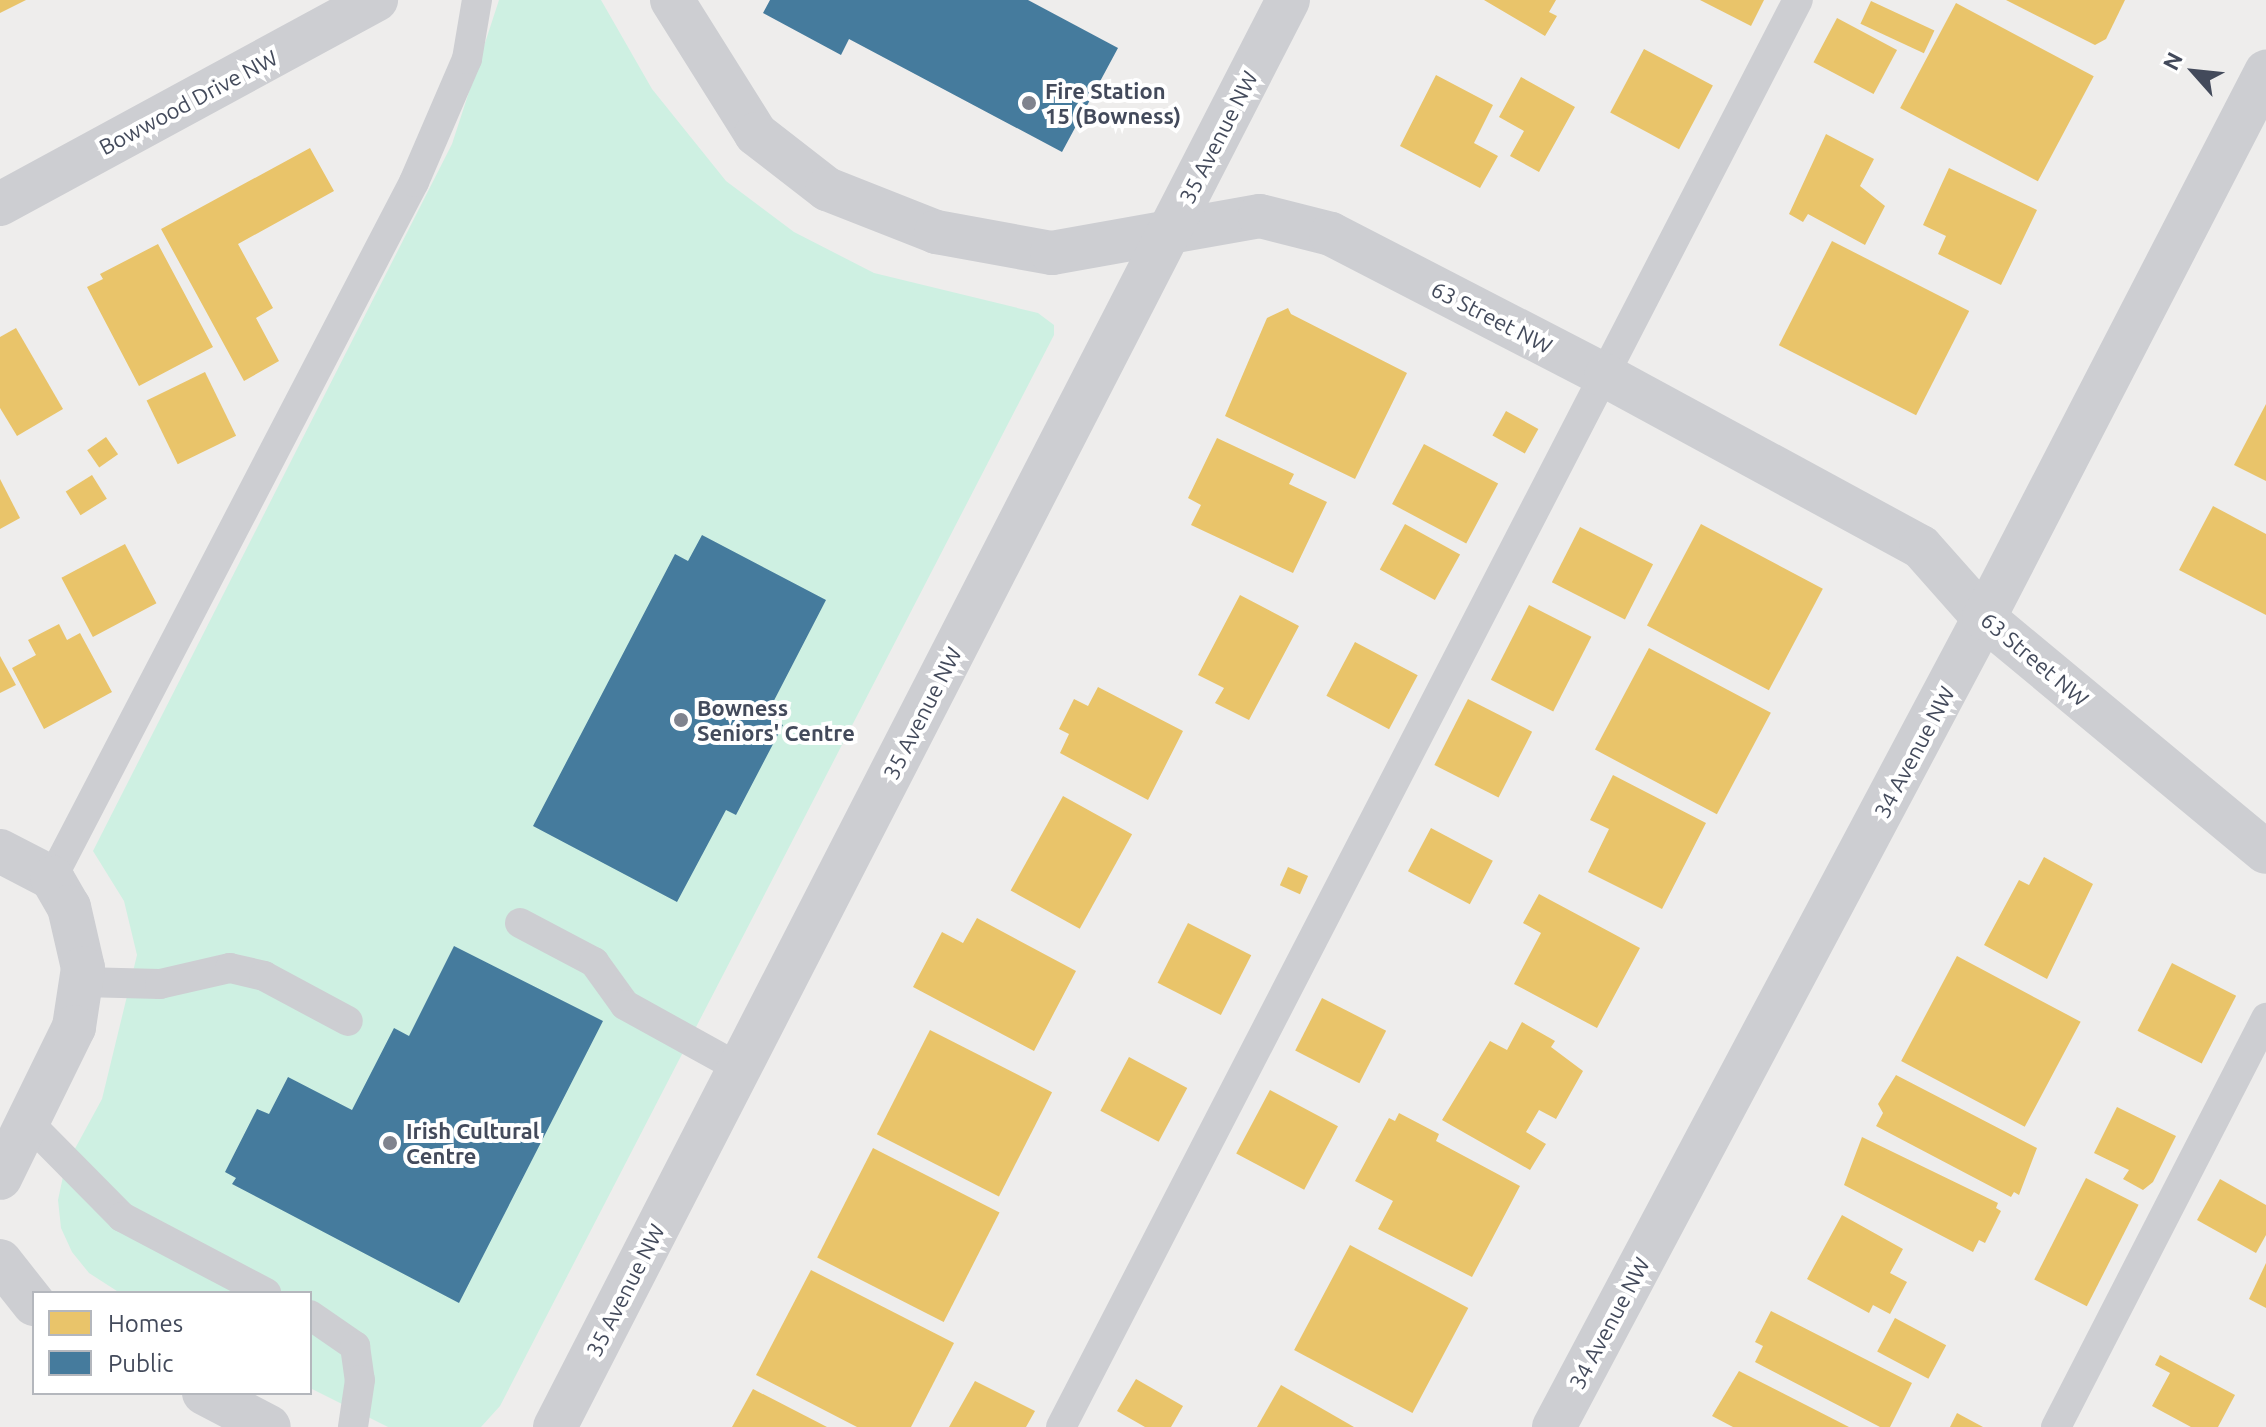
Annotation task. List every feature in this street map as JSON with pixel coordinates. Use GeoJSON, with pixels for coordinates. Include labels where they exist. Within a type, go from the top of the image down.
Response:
{"type":"FeatureCollection","features":[{"type":"Feature","properties":{"kind":"street","name":"Bowwood Drive NW"},"geometry":{"type":"LineString","coordinates":[[0,204],[376,0]]}},
{"type":"Feature","properties":{"kind":"street","name":"63 Street NW"},"geometry":{"type":"LineString","coordinates":[[672,0],[756,134],[827,189],[936,232],[1052,253],[1260,216],[1331,234],[1606,376],[1921,547],[1984,618],[2266,852]]}},
{"type":"Feature","properties":{"kind":"street","name":"35 Avenue NW"},"geometry":{"type":"LineString","coordinates":[[555,1427],[1288,0]]}},
{"type":"Feature","properties":{"kind":"street","name":"34 Avenue NW"},"geometry":{"type":"LineString","coordinates":[[1554,1427],[1984,618],[2266,72]]}},
{"type":"Feature","properties":{"kind":"street"},"geometry":{"type":"LineString","coordinates":[[0,851],[52,878],[79,939],[82,982],[74,1027],[0,1178]]}},
{"type":"Feature","properties":{"kind":"street"},"geometry":{"type":"LineString","coordinates":[[0,1261],[32,1301]]}},
{"type":"Feature","properties":{"kind":"street"},"geometry":{"type":"LineString","coordinates":[[208,1395],[269,1427]]}},
{"type":"Feature","properties":{"kind":"lane"},"geometry":{"type":"LineString","coordinates":[[52,878],[414,182],[467,59],[477,0]]}},
{"type":"Feature","properties":{"kind":"lane"},"geometry":{"type":"LineString","coordinates":[[1061,1427],[1798,0]]}},
{"type":"Feature","properties":{"kind":"lane"},"geometry":{"type":"LineString","coordinates":[[520,923],[594,962],[625,1005],[739,1068]]}},
{"type":"Feature","properties":{"kind":"lane"},"geometry":{"type":"LineString","coordinates":[[82,982],[160,984],[230,968],[264,976],[348,1021]]}},
{"type":"Feature","properties":{"kind":"lane"},"geometry":{"type":"LineString","coordinates":[[2056,1427],[2266,1018]]}},
{"type":"Feature","properties":{"kind":"lane"},"geometry":{"type":"LineString","coordinates":[[27,1121],[122,1217],[262,1291]]}},
{"type":"Feature","properties":{"kind":"lane"},"geometry":{"type":"LineString","coordinates":[[312,1316],[355,1346],[360,1380],[353,1427]]}},
{"type":"Feature","properties":{"kind":"green space"},"geometry":{"type":"Polygon","coordinates":[[[499,0],[601,0],[652,89],[726,181],[794,232],[874,273],[1038,313],[1054,325],[1054,335],[500,1406],[481,1427],[388,1427],[312,1389],[312,1291],[117,1291],[89,1273],[72,1252],[61,1228],[58,1200],[65,1167],[102,1099],[137,955],[124,901],[93,851],[452,144],[499,0]]]}},
{"type":"Feature","properties":{"kind":"building: Homes"},"geometry":{"type":"Polygon","coordinates":[[[0,0],[26,0],[0,13],[0,0]]]}},
{"type":"Feature","properties":{"kind":"building: Homes"},"geometry":{"type":"Polygon","coordinates":[[[1484,0],[1556,0],[1549,12],[1557,16],[1545,36],[1484,0]]]}},
{"type":"Feature","properties":{"kind":"building: Homes"},"geometry":{"type":"Polygon","coordinates":[[[1700,0],[1764,0],[1751,26],[1700,0]]]}},
{"type":"Feature","properties":{"kind":"building: Homes"},"geometry":{"type":"Polygon","coordinates":[[[2006,0],[2125,0],[2106,39],[2095,45],[2006,0]]]}},
{"type":"Feature","properties":{"kind":"building: Homes"},"geometry":{"type":"Polygon","coordinates":[[[1871,1],[1934,31],[1924,53],[1860,24],[1871,1]]]}},
{"type":"Feature","properties":{"kind":"building: Homes"},"geometry":{"type":"Polygon","coordinates":[[[1956,3],[2094,76],[2038,181],[1900,108],[1956,3]]]}},
{"type":"Feature","properties":{"kind":"building: Homes"},"geometry":{"type":"Polygon","coordinates":[[[1837,18],[1897,50],[1874,94],[1814,62],[1837,18]]]}},
{"type":"Feature","properties":{"kind":"building: Homes"},"geometry":{"type":"Polygon","coordinates":[[[1644,49],[1713,86],[1679,149],[1610,113],[1644,49]]]}},
{"type":"Feature","properties":{"kind":"building: Homes"},"geometry":{"type":"Polygon","coordinates":[[[1436,75],[1493,105],[1474,143],[1498,156],[1480,188],[1400,146],[1436,75]]]}},
{"type":"Feature","properties":{"kind":"building: Homes"},"geometry":{"type":"Polygon","coordinates":[[[1521,77],[1575,107],[1539,172],[1510,156],[1524,131],[1499,117],[1521,77]]]}},
{"type":"Feature","properties":{"kind":"building: Homes"},"geometry":{"type":"Polygon","coordinates":[[[1826,134],[1874,159],[1860,186],[1885,206],[1865,245],[1808,214],[1803,222],[1789,214],[1826,134]]]}},
{"type":"Feature","properties":{"kind":"building: Homes"},"geometry":{"type":"Polygon","coordinates":[[[310,148],[334,191],[238,244],[273,308],[256,318],[279,361],[244,381],[161,229],[310,148]]]}},
{"type":"Feature","properties":{"kind":"building: Homes"},"geometry":{"type":"Polygon","coordinates":[[[1949,168],[2037,210],[2001,285],[1938,254],[1946,236],[1923,225],[1949,168]]]}},
{"type":"Feature","properties":{"kind":"building: Homes"},"geometry":{"type":"Polygon","coordinates":[[[1832,241],[1969,311],[1916,415],[1779,345],[1832,241]]]}},
{"type":"Feature","properties":{"kind":"building: Homes"},"geometry":{"type":"Polygon","coordinates":[[[158,244],[213,347],[139,386],[87,287],[103,279],[100,274],[158,244]]]}},
{"type":"Feature","properties":{"kind":"building: Homes"},"geometry":{"type":"Polygon","coordinates":[[[1288,308],[1291,314],[1407,373],[1355,479],[1225,416],[1267,318],[1288,308]]]}},
{"type":"Feature","properties":{"kind":"building: Homes"},"geometry":{"type":"Polygon","coordinates":[[[16,328],[63,409],[17,436],[0,408],[0,337],[16,328]]]}},
{"type":"Feature","properties":{"kind":"building: Homes"},"geometry":{"type":"Polygon","coordinates":[[[205,372],[236,436],[178,464],[147,400],[205,372]]]}},
{"type":"Feature","properties":{"kind":"building: Homes"},"geometry":{"type":"Polygon","coordinates":[[[2266,404],[2266,481],[2234,465],[2266,404]]]}},
{"type":"Feature","properties":{"kind":"building: Homes"},"geometry":{"type":"Polygon","coordinates":[[[1506,411],[1538,429],[1525,453],[1492,435],[1506,411]]]}},
{"type":"Feature","properties":{"kind":"building: Homes"},"geometry":{"type":"Polygon","coordinates":[[[106,437],[118,454],[99,467],[87,450],[106,437]]]}},
{"type":"Feature","properties":{"kind":"building: Homes"},"geometry":{"type":"Polygon","coordinates":[[[1217,438],[1294,474],[1289,484],[1327,502],[1293,573],[1191,525],[1201,505],[1188,498],[1217,438]]]}},
{"type":"Feature","properties":{"kind":"building: Homes"},"geometry":{"type":"Polygon","coordinates":[[[1424,444],[1498,483],[1466,543],[1392,504],[1424,444]]]}},
{"type":"Feature","properties":{"kind":"building: Homes"},"geometry":{"type":"Polygon","coordinates":[[[92,475],[107,499],[81,515],[66,491],[92,475]]]}},
{"type":"Feature","properties":{"kind":"building: Homes"},"geometry":{"type":"Polygon","coordinates":[[[0,479],[20,518],[0,529],[0,479]]]}},
{"type":"Feature","properties":{"kind":"building: Homes"},"geometry":{"type":"Polygon","coordinates":[[[2213,506],[2266,534],[2266,615],[2179,570],[2213,506]]]}},
{"type":"Feature","properties":{"kind":"building: Homes"},"geometry":{"type":"Polygon","coordinates":[[[1405,524],[1460,555],[1435,600],[1380,569],[1405,524]]]}},
{"type":"Feature","properties":{"kind":"building: Homes"},"geometry":{"type":"Polygon","coordinates":[[[1701,524],[1823,589],[1769,690],[1647,626],[1701,524]]]}},
{"type":"Feature","properties":{"kind":"building: Homes"},"geometry":{"type":"Polygon","coordinates":[[[1580,527],[1653,564],[1625,619],[1552,582],[1580,527]]]}},
{"type":"Feature","properties":{"kind":"building: Homes"},"geometry":{"type":"Polygon","coordinates":[[[125,544],[156,603],[93,637],[61,578],[125,544]]]}},
{"type":"Feature","properties":{"kind":"building: Homes"},"geometry":{"type":"Polygon","coordinates":[[[1240,595],[1299,626],[1249,720],[1215,703],[1224,688],[1198,675],[1240,595]]]}},
{"type":"Feature","properties":{"kind":"building: Homes"},"geometry":{"type":"Polygon","coordinates":[[[1529,605],[1591,637],[1553,712],[1491,680],[1529,605]]]}},
{"type":"Feature","properties":{"kind":"building: Homes"},"geometry":{"type":"Polygon","coordinates":[[[59,624],[67,640],[80,633],[112,692],[44,729],[12,668],[36,655],[28,640],[59,624]]]}},
{"type":"Feature","properties":{"kind":"building: Homes"},"geometry":{"type":"Polygon","coordinates":[[[1355,642],[1418,675],[1389,729],[1326,696],[1355,642]]]}},
{"type":"Feature","properties":{"kind":"building: Homes"},"geometry":{"type":"Polygon","coordinates":[[[1649,648],[1771,713],[1717,814],[1595,750],[1649,648]]]}},
{"type":"Feature","properties":{"kind":"building: Homes"},"geometry":{"type":"Polygon","coordinates":[[[0,656],[16,685],[0,693],[0,656]]]}},
{"type":"Feature","properties":{"kind":"building: Homes"},"geometry":{"type":"Polygon","coordinates":[[[1098,687],[1183,731],[1148,800],[1060,753],[1069,734],[1059,729],[1074,699],[1088,706],[1098,687]]]}},
{"type":"Feature","properties":{"kind":"building: Homes"},"geometry":{"type":"Polygon","coordinates":[[[1468,699],[1532,732],[1499,798],[1434,765],[1468,699]]]}},
{"type":"Feature","properties":{"kind":"building: Homes"},"geometry":{"type":"Polygon","coordinates":[[[1613,775],[1706,823],[1662,909],[1588,872],[1609,829],[1590,820],[1613,775]]]}},
{"type":"Feature","properties":{"kind":"building: Homes"},"geometry":{"type":"Polygon","coordinates":[[[1063,796],[1132,834],[1080,929],[1011,890],[1063,796]]]}},
{"type":"Feature","properties":{"kind":"building: Homes"},"geometry":{"type":"Polygon","coordinates":[[[1431,828],[1493,861],[1470,904],[1408,871],[1431,828]]]}},
{"type":"Feature","properties":{"kind":"building: Homes"},"geometry":{"type":"Polygon","coordinates":[[[2044,857],[2093,884],[2047,979],[1984,945],[2019,880],[2029,885],[2044,857]]]}},
{"type":"Feature","properties":{"kind":"building: Homes"},"geometry":{"type":"Polygon","coordinates":[[[1288,867],[1308,876],[1300,894],[1280,885],[1288,867]]]}},
{"type":"Feature","properties":{"kind":"building: Homes"},"geometry":{"type":"Polygon","coordinates":[[[1539,894],[1640,948],[1597,1028],[1514,984],[1541,933],[1523,923],[1539,894]]]}},
{"type":"Feature","properties":{"kind":"building: Homes"},"geometry":{"type":"Polygon","coordinates":[[[977,918],[1076,971],[1034,1051],[913,987],[942,932],[963,943],[977,918]]]}},
{"type":"Feature","properties":{"kind":"building: Homes"},"geometry":{"type":"Polygon","coordinates":[[[1188,923],[1251,955],[1221,1015],[1158,983],[1188,923]]]}},
{"type":"Feature","properties":{"kind":"building: Homes"},"geometry":{"type":"Polygon","coordinates":[[[1957,956],[2081,1022],[2025,1127],[1901,1061],[1957,956]]]}},
{"type":"Feature","properties":{"kind":"building: Homes"},"geometry":{"type":"Polygon","coordinates":[[[2172,963],[2236,996],[2202,1063],[2137,1031],[2172,963]]]}},
{"type":"Feature","properties":{"kind":"building: Homes"},"geometry":{"type":"Polygon","coordinates":[[[1322,998],[1386,1031],[1359,1083],[1295,1051],[1322,998]]]}},
{"type":"Feature","properties":{"kind":"building: Homes"},"geometry":{"type":"Polygon","coordinates":[[[1522,1022],[1555,1041],[1551,1047],[1583,1071],[1556,1119],[1539,1110],[1526,1132],[1546,1144],[1530,1170],[1442,1120],[1490,1041],[1507,1050],[1522,1022]]]}},
{"type":"Feature","properties":{"kind":"building: Homes"},"geometry":{"type":"Polygon","coordinates":[[[930,1030],[1052,1092],[999,1196],[877,1134],[930,1030]]]}},
{"type":"Feature","properties":{"kind":"building: Homes"},"geometry":{"type":"Polygon","coordinates":[[[1129,1057],[1187,1088],[1159,1142],[1100,1111],[1129,1057]]]}},
{"type":"Feature","properties":{"kind":"building: Homes"},"geometry":{"type":"Polygon","coordinates":[[[1896,1075],[2037,1148],[2019,1195],[2014,1192],[2011,1197],[1876,1126],[1883,1113],[1878,1104],[1896,1075]]]}},
{"type":"Feature","properties":{"kind":"building: Homes"},"geometry":{"type":"Polygon","coordinates":[[[1270,1090],[1338,1126],[1304,1190],[1236,1154],[1270,1090]]]}},
{"type":"Feature","properties":{"kind":"building: Homes"},"geometry":{"type":"Polygon","coordinates":[[[2117,1107],[2176,1136],[2153,1182],[2143,1190],[2123,1179],[2129,1170],[2094,1153],[2117,1107]]]}},
{"type":"Feature","properties":{"kind":"building: Homes"},"geometry":{"type":"Polygon","coordinates":[[[1399,1113],[1439,1134],[1436,1141],[1520,1186],[1472,1277],[1378,1229],[1393,1201],[1355,1181],[1389,1118],[1395,1121],[1399,1113]]]}},
{"type":"Feature","properties":{"kind":"building: Homes"},"geometry":{"type":"Polygon","coordinates":[[[1862,1137],[1998,1203],[1996,1208],[2001,1211],[1985,1243],[1979,1240],[1973,1252],[1844,1185],[1862,1137]]]}},
{"type":"Feature","properties":{"kind":"building: Homes"},"geometry":{"type":"Polygon","coordinates":[[[873,1148],[1000,1212],[944,1322],[817,1258],[873,1148]]]}},
{"type":"Feature","properties":{"kind":"building: Homes"},"geometry":{"type":"Polygon","coordinates":[[[2086,1178],[2139,1205],[2087,1306],[2034,1280],[2086,1178]]]}},
{"type":"Feature","properties":{"kind":"building: Homes"},"geometry":{"type":"Polygon","coordinates":[[[2220,1179],[2266,1205],[2266,1235],[2256,1253],[2197,1220],[2220,1179]]]}},
{"type":"Feature","properties":{"kind":"building: Homes"},"geometry":{"type":"Polygon","coordinates":[[[1842,1215],[1903,1249],[1890,1273],[1907,1282],[1890,1314],[1873,1305],[1869,1313],[1807,1279],[1842,1215]]]}},
{"type":"Feature","properties":{"kind":"building: Homes"},"geometry":{"type":"Polygon","coordinates":[[[1350,1245],[1468,1308],[1412,1413],[1294,1350],[1350,1245]]]}},
{"type":"Feature","properties":{"kind":"building: Homes"},"geometry":{"type":"Polygon","coordinates":[[[2266,1263],[2266,1308],[2249,1299],[2266,1263]]]}},
{"type":"Feature","properties":{"kind":"building: Homes"},"geometry":{"type":"Polygon","coordinates":[[[811,1270],[954,1343],[911,1427],[857,1427],[756,1375],[811,1270]]]}},
{"type":"Feature","properties":{"kind":"building: Homes"},"geometry":{"type":"Polygon","coordinates":[[[1771,1311],[1912,1383],[1890,1427],[1880,1427],[1755,1362],[1763,1346],[1755,1342],[1771,1311]]]}},
{"type":"Feature","properties":{"kind":"building: Homes"},"geometry":{"type":"Polygon","coordinates":[[[1895,1318],[1946,1345],[1928,1379],[1877,1352],[1895,1318]]]}},
{"type":"Feature","properties":{"kind":"building: Homes"},"geometry":{"type":"Polygon","coordinates":[[[2160,1355],[2235,1395],[2218,1427],[2191,1427],[2152,1406],[2170,1373],[2155,1365],[2160,1355]]]}},
{"type":"Feature","properties":{"kind":"building: Homes"},"geometry":{"type":"Polygon","coordinates":[[[1739,1371],[1849,1427],[1733,1427],[1712,1416],[1739,1371]]]}},
{"type":"Feature","properties":{"kind":"building: Homes"},"geometry":{"type":"Polygon","coordinates":[[[1136,1379],[1183,1406],[1171,1427],[1145,1427],[1117,1411],[1136,1379]]]}},
{"type":"Feature","properties":{"kind":"building: Homes"},"geometry":{"type":"Polygon","coordinates":[[[975,1381],[1035,1411],[1026,1427],[949,1427],[975,1381]]]}},
{"type":"Feature","properties":{"kind":"building: Homes"},"geometry":{"type":"Polygon","coordinates":[[[1281,1385],[1354,1427],[1257,1427],[1281,1385]]]}},
{"type":"Feature","properties":{"kind":"building: Homes"},"geometry":{"type":"Polygon","coordinates":[[[753,1389],[827,1427],[732,1427],[753,1389]]]}},
{"type":"Feature","properties":{"kind":"building: Homes"},"geometry":{"type":"Polygon","coordinates":[[[1957,1413],[1983,1427],[1950,1427],[1957,1413]]]}},
{"type":"Feature","properties":{"kind":"building: Public","name":"Fire Station 15 (Bowness)"},"geometry":{"type":"Polygon","coordinates":[[[770,0],[1028,0],[1118,48],[1062,152],[849,39],[841,55],[763,13],[770,0]]]}},
{"type":"Feature","properties":{"kind":"building: Public","name":"Bowness Seniors' Centre"},"geometry":{"type":"Polygon","coordinates":[[[702,535],[826,600],[766,716],[783,725],[736,815],[726,810],[677,902],[533,826],[675,554],[688,561],[702,535]]]}},
{"type":"Feature","properties":{"kind":"building: Public","name":"Irish Cultural Centre"},"geometry":{"type":"Polygon","coordinates":[[[454,946],[603,1021],[459,1303],[232,1184],[236,1178],[225,1172],[257,1109],[269,1114],[288,1077],[352,1110],[394,1028],[409,1036],[454,946]]]}},
{"type":"Feature","properties":{"kind":"place","name":"Fire Station 15 (Bowness)"},"geometry":{"type":"Point","coordinates":[1029,103]}},
{"type":"Feature","properties":{"kind":"place","name":"Bowness Seniors' Centre"},"geometry":{"type":"Point","coordinates":[681,720]}},
{"type":"Feature","properties":{"kind":"place","name":"Irish Cultural Centre"},"geometry":{"type":"Point","coordinates":[390,1143]}}]}
